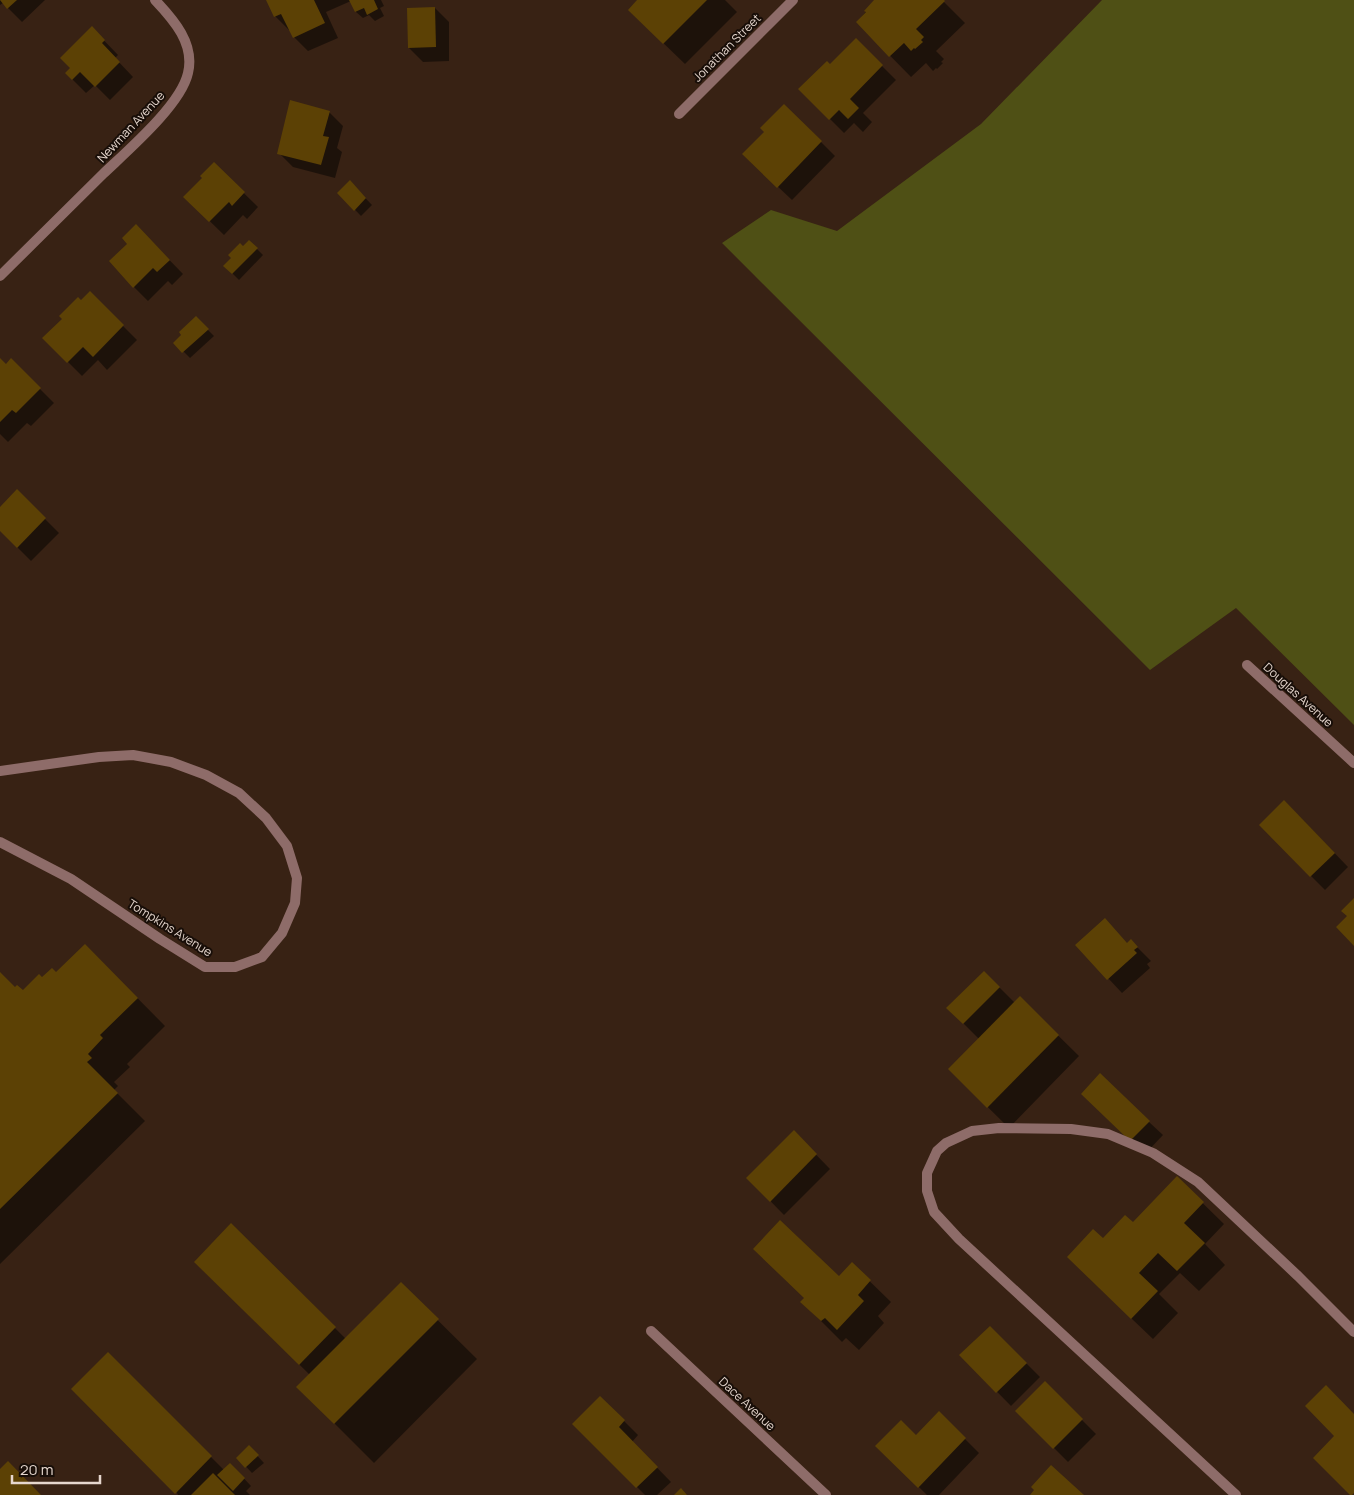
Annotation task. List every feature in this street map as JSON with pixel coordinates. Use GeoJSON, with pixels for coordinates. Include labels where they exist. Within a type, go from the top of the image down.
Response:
{"type":"FeatureCollection","features":[{"type":"Feature","properties":{"kind":"street","name":"Newman Avenue"},"geometry":{"type":"LineString","coordinates":[[0,276],[155,124],[181,92],[188,72],[188,53],[181,32],[173,19],[155,0]]}},
{"type":"Feature","properties":{"kind":"street","name":"Jonathan Street"},"geometry":{"type":"LineString","coordinates":[[679,114],[793,0]]}},
{"type":"Feature","properties":{"kind":"street","name":"Douglas Avenue"},"geometry":{"type":"LineString","coordinates":[[1247,665],[1354,762]]}},
{"type":"Feature","properties":{"kind":"street","name":"Tompkins Avenue"},"geometry":{"type":"LineString","coordinates":[[0,771],[99,757],[133,756],[171,762],[206,775],[239,793],[266,818],[287,846],[297,878],[295,903],[282,932],[262,957],[236,967],[205,967],[71,879],[0,842]]}},
{"type":"Feature","properties":{"kind":"street"},"geometry":{"type":"LineString","coordinates":[[1236,1495],[959,1239],[934,1212],[927,1191],[927,1173],[937,1151],[946,1143],[972,1131],[999,1128],[1071,1129],[1108,1134],[1153,1153],[1198,1182],[1298,1276],[1354,1332]]}},
{"type":"Feature","properties":{"kind":"street","name":"Dace Avenue"},"geometry":{"type":"LineString","coordinates":[[651,1331],[826,1495]]}},
{"type":"Feature","properties":{"kind":"shaded area"},"geometry":{"type":"Polygon","coordinates":[[[1102,0],[1354,0],[1354,725],[1236,608],[1150,670],[722,243],[771,210],[837,231],[981,124],[1102,0]]]}},
{"type":"Feature","properties":{"kind":"building"},"geometry":{"type":"Polygon","coordinates":[[[0,0],[17,0],[7,9],[0,0]]]}},
{"type":"Feature","properties":{"kind":"building"},"geometry":{"type":"Polygon","coordinates":[[[266,0],[314,0],[325,23],[293,38],[281,14],[274,17],[266,0]]]}},
{"type":"Feature","properties":{"kind":"building"},"geometry":{"type":"Polygon","coordinates":[[[349,0],[374,0],[378,9],[367,15],[364,8],[355,12],[349,0]]]}},
{"type":"Feature","properties":{"kind":"building"},"geometry":{"type":"Polygon","coordinates":[[[637,0],[707,0],[663,44],[628,10],[637,0]]]}},
{"type":"Feature","properties":{"kind":"building"},"geometry":{"type":"Polygon","coordinates":[[[874,0],[945,1],[916,29],[924,37],[921,40],[923,42],[911,51],[904,43],[889,57],[856,22],[874,0]]]}},
{"type":"Feature","properties":{"kind":"building"},"geometry":{"type":"Polygon","coordinates":[[[435,7],[436,47],[408,48],[407,8],[435,7]]]}},
{"type":"Feature","properties":{"kind":"building"},"geometry":{"type":"Polygon","coordinates":[[[92,26],[105,40],[102,43],[120,62],[95,87],[80,72],[72,80],[65,73],[70,68],[60,58],[92,26]]]}},
{"type":"Feature","properties":{"kind":"building"},"geometry":{"type":"Polygon","coordinates":[[[856,38],[883,65],[850,99],[859,108],[848,119],[839,110],[829,120],[798,89],[827,61],[830,64],[856,38]]]}},
{"type":"Feature","properties":{"kind":"building"},"geometry":{"type":"Polygon","coordinates":[[[290,100],[330,111],[323,136],[329,137],[321,165],[277,154],[290,100]]]}},
{"type":"Feature","properties":{"kind":"building"},"geometry":{"type":"Polygon","coordinates":[[[784,104],[822,141],[777,188],[742,154],[764,132],[760,128],[784,104]]]}},
{"type":"Feature","properties":{"kind":"building"},"geometry":{"type":"Polygon","coordinates":[[[214,162],[245,192],[232,206],[229,202],[209,222],[183,197],[202,178],[200,176],[214,162]]]}},
{"type":"Feature","properties":{"kind":"building"},"geometry":{"type":"Polygon","coordinates":[[[350,180],[366,198],[354,211],[337,193],[350,180]]]}},
{"type":"Feature","properties":{"kind":"building"},"geometry":{"type":"Polygon","coordinates":[[[136,224],[170,260],[157,272],[153,268],[133,288],[109,261],[127,244],[122,238],[136,224]]]}},
{"type":"Feature","properties":{"kind":"building"},"geometry":{"type":"Polygon","coordinates":[[[249,240],[258,248],[232,274],[223,266],[231,258],[228,255],[240,243],[243,246],[249,240]]]}},
{"type":"Feature","properties":{"kind":"building"},"geometry":{"type":"Polygon","coordinates":[[[90,291],[124,325],[93,357],[83,347],[67,363],[42,338],[62,319],[59,316],[78,297],[81,300],[90,291]]]}},
{"type":"Feature","properties":{"kind":"building"},"geometry":{"type":"Polygon","coordinates":[[[196,316],[209,329],[182,353],[173,343],[181,335],[179,332],[196,316]]]}},
{"type":"Feature","properties":{"kind":"building"},"geometry":{"type":"Polygon","coordinates":[[[0,358],[6,364],[11,358],[41,388],[16,413],[12,410],[0,422],[0,358]]]}},
{"type":"Feature","properties":{"kind":"building"},"geometry":{"type":"Polygon","coordinates":[[[17,489],[46,518],[17,548],[0,531],[0,507],[17,489]]]}},
{"type":"Feature","properties":{"kind":"building"},"geometry":{"type":"Polygon","coordinates":[[[1284,800],[1335,853],[1310,877],[1259,825],[1284,800]]]}},
{"type":"Feature","properties":{"kind":"building"},"geometry":{"type":"Polygon","coordinates":[[[1354,898],[1354,946],[1336,927],[1347,916],[1341,911],[1354,898]]]}},
{"type":"Feature","properties":{"kind":"building"},"geometry":{"type":"Polygon","coordinates":[[[1105,918],[1127,943],[1131,939],[1138,947],[1134,950],[1137,953],[1107,980],[1075,945],[1105,918]]]}},
{"type":"Feature","properties":{"kind":"building"},"geometry":{"type":"Polygon","coordinates":[[[85,944],[138,998],[100,1035],[103,1038],[88,1054],[92,1058],[87,1062],[118,1093],[0,1209],[0,972],[15,987],[17,985],[23,990],[39,974],[42,977],[52,968],[56,972],[85,944]]]}},
{"type":"Feature","properties":{"kind":"building"},"geometry":{"type":"Polygon","coordinates":[[[984,971],[1000,987],[963,1024],[946,1008],[984,971]]]}},
{"type":"Feature","properties":{"kind":"building"},"geometry":{"type":"Polygon","coordinates":[[[1020,996],[1059,1035],[987,1108],[948,1069],[1020,996]]]}},
{"type":"Feature","properties":{"kind":"building"},"geometry":{"type":"Polygon","coordinates":[[[1100,1073],[1150,1121],[1130,1141],[1081,1094],[1100,1073]]]}},
{"type":"Feature","properties":{"kind":"building"},"geometry":{"type":"Polygon","coordinates":[[[794,1130],[817,1154],[770,1202],[746,1178],[794,1130]]]}},
{"type":"Feature","properties":{"kind":"building"},"geometry":{"type":"Polygon","coordinates":[[[1177,1176],[1204,1202],[1184,1223],[1205,1243],[1177,1271],[1158,1253],[1139,1273],[1158,1291],[1131,1319],[1067,1257],[1093,1229],[1103,1238],[1125,1215],[1133,1222],[1177,1176]]]}},
{"type":"Feature","properties":{"kind":"building"},"geometry":{"type":"Polygon","coordinates":[[[780,1220],[839,1276],[852,1262],[871,1280],[858,1295],[864,1301],[837,1330],[825,1318],[821,1321],[800,1302],[804,1298],[753,1249],[780,1220]]]}},
{"type":"Feature","properties":{"kind":"building"},"geometry":{"type":"Polygon","coordinates":[[[231,1223],[336,1327],[299,1365],[194,1262],[231,1223]]]}},
{"type":"Feature","properties":{"kind":"building"},"geometry":{"type":"Polygon","coordinates":[[[401,1282],[439,1319],[334,1424],[296,1387],[401,1282]]]}},
{"type":"Feature","properties":{"kind":"building"},"geometry":{"type":"Polygon","coordinates":[[[990,1326],[1027,1363],[996,1393],[959,1355],[990,1326]]]}},
{"type":"Feature","properties":{"kind":"building"},"geometry":{"type":"Polygon","coordinates":[[[108,1352],[212,1456],[175,1494],[71,1389],[108,1352]]]}},
{"type":"Feature","properties":{"kind":"building"},"geometry":{"type":"Polygon","coordinates":[[[1045,1381],[1083,1419],[1053,1449],[1015,1411],[1045,1381]]]}},
{"type":"Feature","properties":{"kind":"building"},"geometry":{"type":"Polygon","coordinates":[[[1326,1385],[1354,1414],[1354,1493],[1352,1495],[1313,1458],[1334,1436],[1305,1406],[1326,1385]]]}},
{"type":"Feature","properties":{"kind":"building"},"geometry":{"type":"Polygon","coordinates":[[[600,1396],[625,1420],[619,1427],[658,1467],[636,1488],[572,1424],[600,1396]]]}},
{"type":"Feature","properties":{"kind":"building"},"geometry":{"type":"Polygon","coordinates":[[[939,1411],[966,1438],[918,1488],[875,1446],[901,1420],[916,1435],[939,1411]]]}},
{"type":"Feature","properties":{"kind":"building"},"geometry":{"type":"Polygon","coordinates":[[[249,1445],[259,1455],[245,1468],[236,1458],[249,1445]]]}},
{"type":"Feature","properties":{"kind":"building"},"geometry":{"type":"Polygon","coordinates":[[[8,1461],[41,1495],[0,1495],[0,1469],[8,1461]]]}},
{"type":"Feature","properties":{"kind":"building"},"geometry":{"type":"Polygon","coordinates":[[[230,1463],[245,1478],[233,1491],[217,1475],[230,1463]]]}},
{"type":"Feature","properties":{"kind":"building"},"geometry":{"type":"Polygon","coordinates":[[[1051,1465],[1084,1495],[1030,1495],[1034,1490],[1031,1487],[1051,1465]]]}},
{"type":"Feature","properties":{"kind":"building"},"geometry":{"type":"Polygon","coordinates":[[[213,1473],[235,1495],[191,1495],[213,1473]]]}},
{"type":"Feature","properties":{"kind":"building"},"geometry":{"type":"Polygon","coordinates":[[[681,1488],[687,1495],[674,1495],[681,1488]]]}}]}
